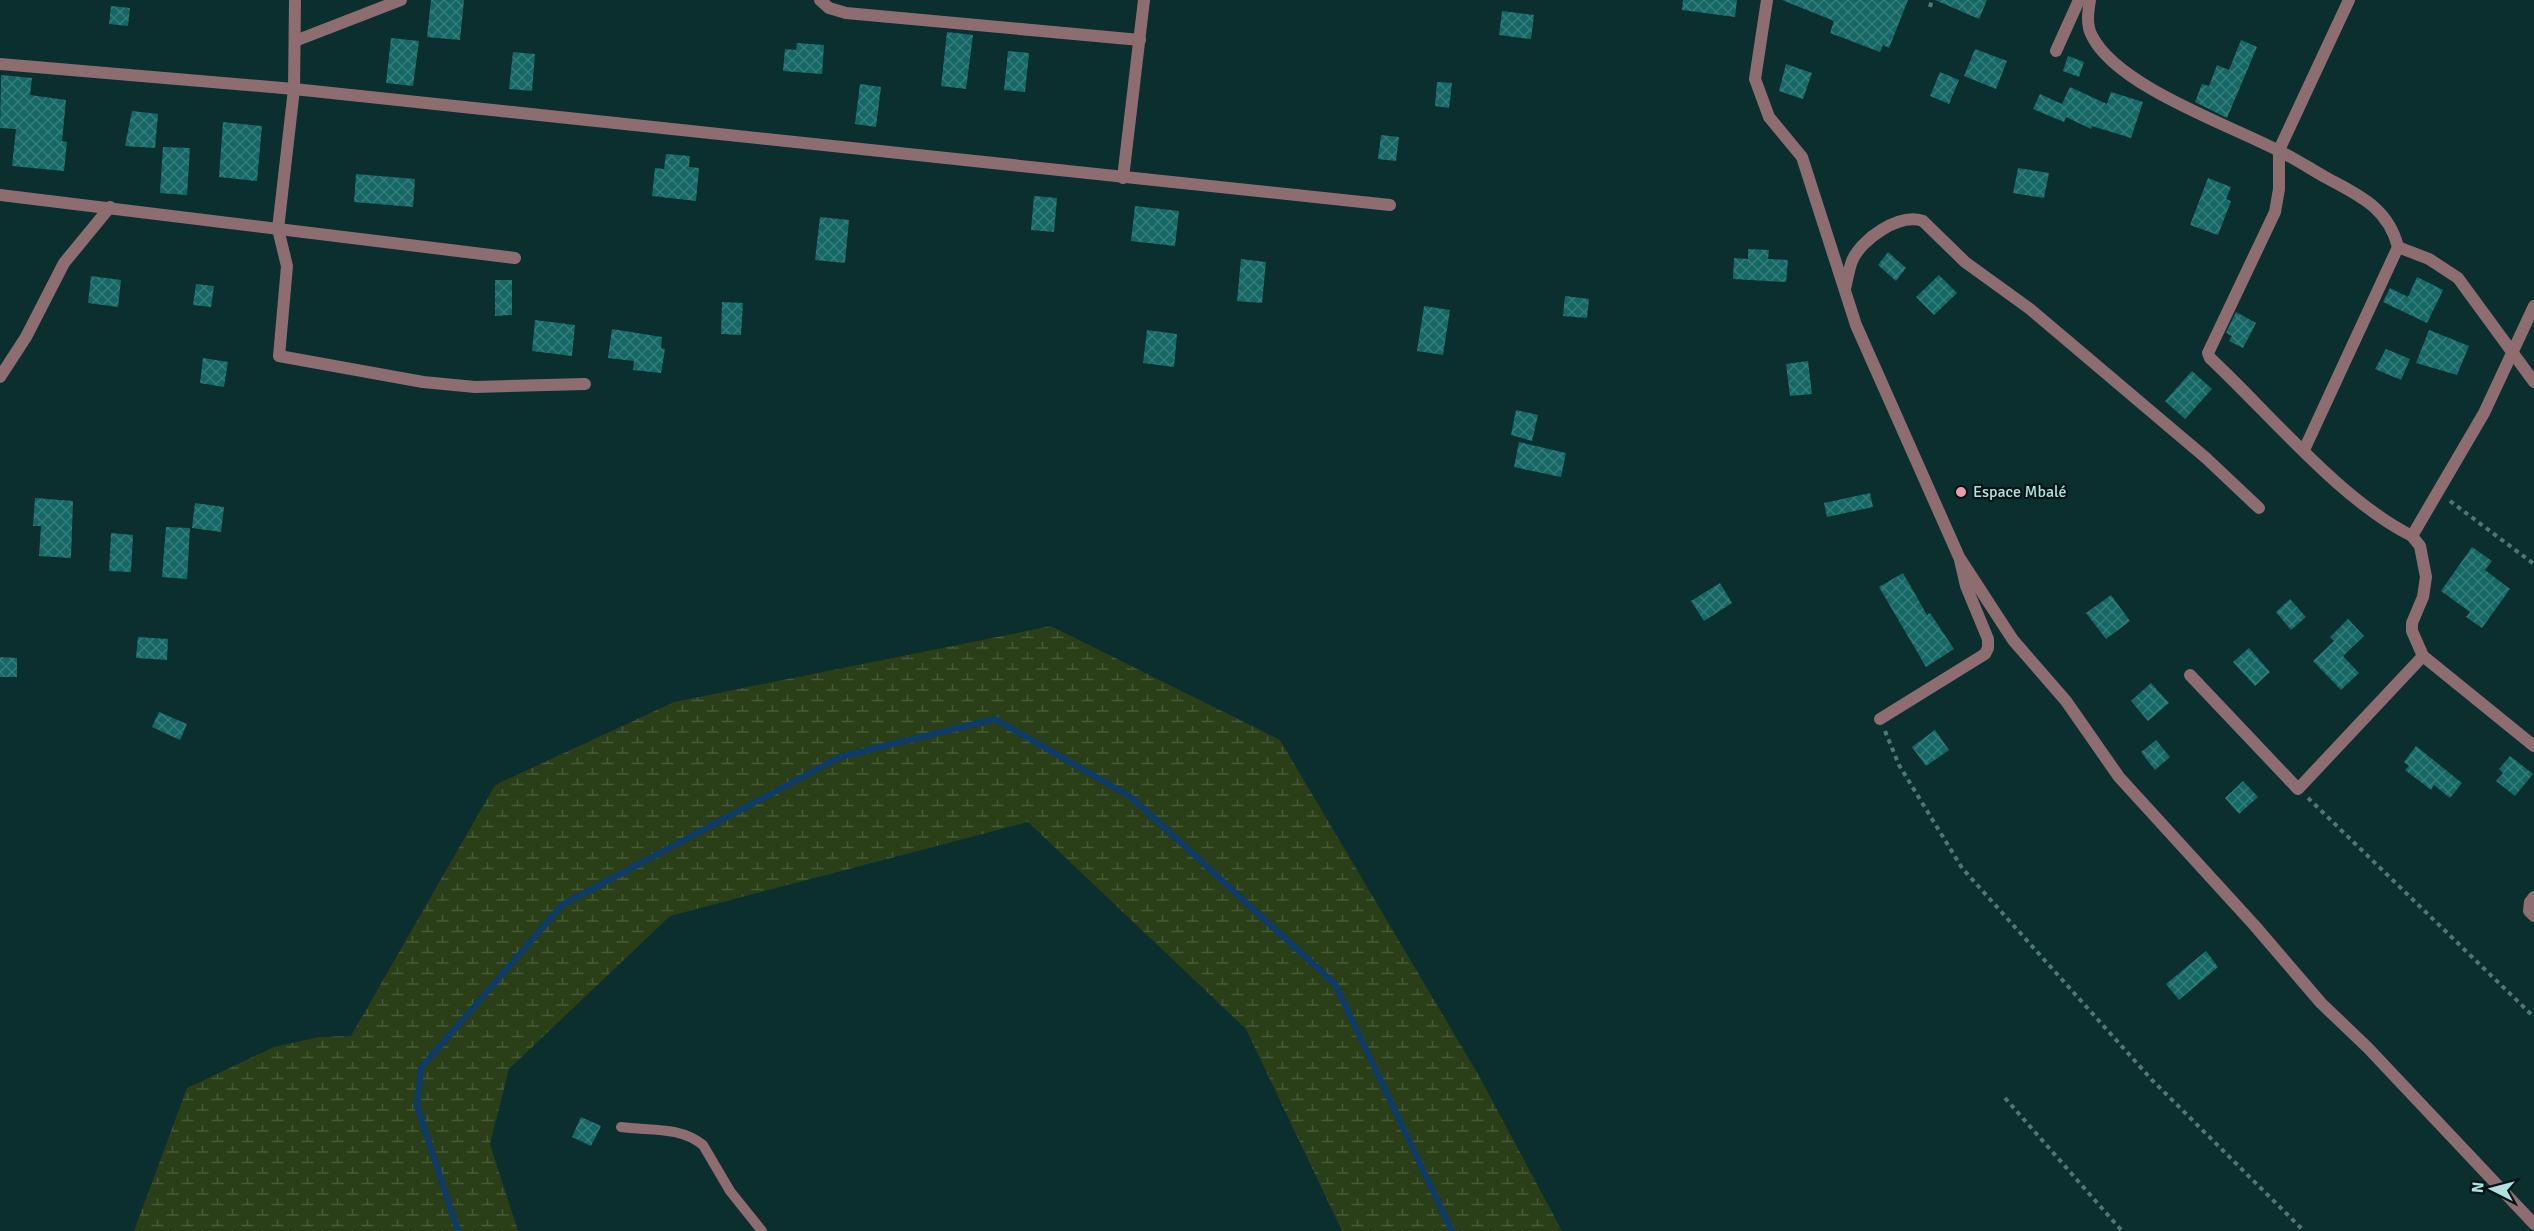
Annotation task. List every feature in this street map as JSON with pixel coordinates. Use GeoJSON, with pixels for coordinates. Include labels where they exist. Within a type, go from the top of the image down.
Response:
{"type":"FeatureCollection","features":[{"type":"Feature","properties":{"kind":"street"},"geometry":{"type":"LineString","coordinates":[[295,0],[294,89],[278,229],[286,266],[279,356],[423,382],[475,387],[585,384]]}},
{"type":"Feature","properties":{"kind":"street"},"geometry":{"type":"LineString","coordinates":[[295,41],[401,0]]}},
{"type":"Feature","properties":{"kind":"street"},"geometry":{"type":"LineString","coordinates":[[820,0],[829,8],[846,13],[1140,40]]}},
{"type":"Feature","properties":{"kind":"street"},"geometry":{"type":"LineString","coordinates":[[1123,178],[1144,0]]}},
{"type":"Feature","properties":{"kind":"street"},"geometry":{"type":"LineString","coordinates":[[1767,0],[1755,79],[1769,117],[1802,157],[1844,290],[1872,363],[1959,557],[2013,640],[2066,702],[2119,777],[2255,926],[2321,1003],[2368,1048],[2534,1224]]}},
{"type":"Feature","properties":{"kind":"street"},"geometry":{"type":"LineString","coordinates":[[2056,51],[2079,0]]}},
{"type":"Feature","properties":{"kind":"street"},"geometry":{"type":"LineString","coordinates":[[2090,0],[2088,17],[2090,34],[2109,59],[2123,71],[2170,98],[2278,150],[2374,204],[2394,231],[2398,247],[2304,450]]}},
{"type":"Feature","properties":{"kind":"street"},"geometry":{"type":"LineString","coordinates":[[2349,0],[2278,150],[2279,189],[2275,212],[2208,352],[2210,358],[2304,450],[2368,508],[2391,525],[2412,536],[2420,546],[2426,577],[2423,597],[2412,623],[2412,631],[2423,656],[2534,746]]}},
{"type":"Feature","properties":{"kind":"street"},"geometry":{"type":"LineString","coordinates":[[0,64],[294,89],[1390,205]]}},
{"type":"Feature","properties":{"kind":"street"},"geometry":{"type":"LineString","coordinates":[[0,195],[515,258]]}},
{"type":"Feature","properties":{"kind":"street"},"geometry":{"type":"LineString","coordinates":[[0,377],[26,337],[64,263],[110,207]]}},
{"type":"Feature","properties":{"kind":"street"},"geometry":{"type":"LineString","coordinates":[[1844,290],[1852,260],[1874,236],[1904,221],[1914,218],[1923,221],[1965,262],[2022,303],[2206,458],[2259,508]]}},
{"type":"Feature","properties":{"kind":"street"},"geometry":{"type":"LineString","coordinates":[[2398,247],[2428,259],[2458,278],[2534,382]]}},
{"type":"Feature","properties":{"kind":"street"},"geometry":{"type":"LineString","coordinates":[[2412,536],[2484,413],[2534,306]]}},
{"type":"Feature","properties":{"kind":"street"},"geometry":{"type":"LineString","coordinates":[[1880,720],[1985,654],[1988,648],[1988,639],[1966,586],[1959,557]]}},
{"type":"Feature","properties":{"kind":"street"},"geometry":{"type":"LineString","coordinates":[[2190,675],[2298,789],[2423,656]]}},
{"type":"Feature","properties":{"kind":"street"},"geometry":{"type":"LineString","coordinates":[[2534,897],[2530,902],[2529,911],[2534,916]]}},
{"type":"Feature","properties":{"kind":"lane"},"geometry":{"type":"LineString","coordinates":[[621,1127],[675,1131],[703,1145],[730,1191],[762,1231]]}},
{"type":"Feature","properties":{"kind":"path"},"geometry":{"type":"LineString","coordinates":[[1930,7],[1932,0]]}},
{"type":"Feature","properties":{"kind":"path"},"geometry":{"type":"LineString","coordinates":[[2437,492],[2534,564]]}},
{"type":"Feature","properties":{"kind":"path"},"geometry":{"type":"LineString","coordinates":[[1880,720],[1899,765],[1962,868],[2152,1080],[2304,1231]]}},
{"type":"Feature","properties":{"kind":"path"},"geometry":{"type":"LineString","coordinates":[[2298,789],[2534,1017]]}},
{"type":"Feature","properties":{"kind":"path"},"geometry":{"type":"LineString","coordinates":[[2005,1098],[2122,1231]]}},
{"type":"Feature","properties":{"kind":"green space"},"geometry":{"type":"Polygon","coordinates":[[[1051,626],[1280,740],[1479,1076],[1562,1231],[1342,1231],[1246,1029],[1028,822],[670,916],[509,1069],[490,1144],[518,1231],[134,1231],[187,1088],[274,1047],[319,1037],[351,1036],[495,785],[674,702],[1051,626]]]}},
{"type":"Feature","properties":{"kind":"building"},"geometry":{"type":"Polygon","coordinates":[[[431,0],[464,0],[460,40],[427,37],[431,0]]]}},
{"type":"Feature","properties":{"kind":"building"},"geometry":{"type":"Polygon","coordinates":[[[1683,0],[1737,0],[1735,17],[1682,10],[1683,0]]]}},
{"type":"Feature","properties":{"kind":"building"},"geometry":{"type":"Polygon","coordinates":[[[1782,0],[1908,0],[1889,48],[1883,45],[1880,52],[1830,33],[1834,21],[1782,0]]]}},
{"type":"Feature","properties":{"kind":"building"},"geometry":{"type":"Polygon","coordinates":[[[1935,0],[1987,0],[1979,19],[1935,0]]]}},
{"type":"Feature","properties":{"kind":"building"},"geometry":{"type":"Polygon","coordinates":[[[111,6],[130,8],[128,26],[109,24],[111,6]]]}},
{"type":"Feature","properties":{"kind":"building"},"geometry":{"type":"Polygon","coordinates":[[[1502,11],[1534,15],[1531,39],[1499,35],[1502,11]]]}},
{"type":"Feature","properties":{"kind":"building"},"geometry":{"type":"Polygon","coordinates":[[[947,32],[973,35],[966,89],[941,86],[947,32]]]}},
{"type":"Feature","properties":{"kind":"building"},"geometry":{"type":"Polygon","coordinates":[[[391,38],[419,41],[413,86],[386,83],[391,38]]]}},
{"type":"Feature","properties":{"kind":"building"},"geometry":{"type":"Polygon","coordinates":[[[2241,40],[2257,47],[2227,118],[2195,102],[2202,84],[2209,86],[2217,65],[2229,70],[2241,40]]]}},
{"type":"Feature","properties":{"kind":"building"},"geometry":{"type":"Polygon","coordinates":[[[797,43],[824,45],[822,74],[783,71],[785,49],[796,50],[797,43]]]}},
{"type":"Feature","properties":{"kind":"building"},"geometry":{"type":"Polygon","coordinates":[[[1975,49],[2007,61],[1996,89],[1964,76],[1975,49]]]}},
{"type":"Feature","properties":{"kind":"building"},"geometry":{"type":"Polygon","coordinates":[[[1008,51],[1029,53],[1025,92],[1004,90],[1008,51]]]}},
{"type":"Feature","properties":{"kind":"building"},"geometry":{"type":"Polygon","coordinates":[[[513,52],[535,54],[532,91],[509,89],[513,52]]]}},
{"type":"Feature","properties":{"kind":"building"},"geometry":{"type":"Polygon","coordinates":[[[2068,56],[2084,62],[2079,77],[2063,71],[2068,56]]]}},
{"type":"Feature","properties":{"kind":"building"},"geometry":{"type":"Polygon","coordinates":[[[1786,64],[1812,73],[1803,99],[1779,91],[1786,64]]]}},
{"type":"Feature","properties":{"kind":"building"},"geometry":{"type":"Polygon","coordinates":[[[1940,72],[1959,80],[1949,104],[1930,96],[1940,72]]]}},
{"type":"Feature","properties":{"kind":"building"},"geometry":{"type":"Polygon","coordinates":[[[1,75],[32,78],[30,95],[66,100],[62,141],[67,142],[64,171],[12,166],[16,129],[0,128],[1,75]]]}},
{"type":"Feature","properties":{"kind":"building"},"geometry":{"type":"Polygon","coordinates":[[[1437,82],[1452,83],[1449,108],[1435,106],[1437,82]]]}},
{"type":"Feature","properties":{"kind":"building"},"geometry":{"type":"Polygon","coordinates":[[[860,84],[881,87],[876,127],[855,124],[860,84]]]}},
{"type":"Feature","properties":{"kind":"building"},"geometry":{"type":"Polygon","coordinates":[[[2070,87],[2107,104],[2111,92],[2143,102],[2131,138],[2092,126],[2091,129],[2066,117],[2064,122],[2033,109],[2040,94],[2062,104],[2070,87]]]}},
{"type":"Feature","properties":{"kind":"building"},"geometry":{"type":"Polygon","coordinates":[[[132,111],[158,114],[155,148],[125,146],[132,111]]]}},
{"type":"Feature","properties":{"kind":"building"},"geometry":{"type":"Polygon","coordinates":[[[223,122],[262,126],[257,181],[219,177],[223,122]]]}},
{"type":"Feature","properties":{"kind":"building"},"geometry":{"type":"Polygon","coordinates":[[[1381,135],[1399,137],[1396,161],[1378,159],[1381,135]]]}},
{"type":"Feature","properties":{"kind":"building"},"geometry":{"type":"Polygon","coordinates":[[[163,147],[190,148],[187,195],[160,193],[163,147]]]}},
{"type":"Feature","properties":{"kind":"building"},"geometry":{"type":"Polygon","coordinates":[[[666,154],[690,156],[689,167],[699,168],[696,201],[652,196],[655,168],[664,169],[666,154]]]}},
{"type":"Feature","properties":{"kind":"building"},"geometry":{"type":"Polygon","coordinates":[[[2018,168],[2049,173],[2044,198],[2013,193],[2018,168]]]}},
{"type":"Feature","properties":{"kind":"building"},"geometry":{"type":"Polygon","coordinates":[[[356,174],[415,179],[413,207],[354,202],[356,174]]]}},
{"type":"Feature","properties":{"kind":"building"},"geometry":{"type":"Polygon","coordinates":[[[2208,178],[2231,187],[2226,199],[2231,201],[2218,235],[2190,225],[2208,178]]]}},
{"type":"Feature","properties":{"kind":"building"},"geometry":{"type":"Polygon","coordinates":[[[1034,196],[1057,198],[1054,232],[1031,230],[1034,196]]]}},
{"type":"Feature","properties":{"kind":"building"},"geometry":{"type":"Polygon","coordinates":[[[1135,206],[1179,211],[1175,246],[1131,241],[1135,206]]]}},
{"type":"Feature","properties":{"kind":"building"},"geometry":{"type":"Polygon","coordinates":[[[820,217],[849,220],[845,263],[815,260],[820,217]]]}},
{"type":"Feature","properties":{"kind":"building"},"geometry":{"type":"Polygon","coordinates":[[[1748,249],[1769,250],[1768,259],[1788,260],[1786,282],[1733,279],[1734,258],[1748,259],[1748,249]]]}},
{"type":"Feature","properties":{"kind":"building"},"geometry":{"type":"Polygon","coordinates":[[[1888,252],[1906,268],[1896,281],[1878,265],[1888,252]]]}},
{"type":"Feature","properties":{"kind":"building"},"geometry":{"type":"Polygon","coordinates":[[[1241,259],[1266,262],[1262,303],[1237,301],[1241,259]]]}},
{"type":"Feature","properties":{"kind":"building"},"geometry":{"type":"Polygon","coordinates":[[[1939,275],[1957,293],[1934,315],[1916,297],[1939,275]]]}},
{"type":"Feature","properties":{"kind":"building"},"geometry":{"type":"Polygon","coordinates":[[[91,276],[121,280],[118,307],[88,303],[91,276]]]}},
{"type":"Feature","properties":{"kind":"building"},"geometry":{"type":"Polygon","coordinates":[[[2417,277],[2443,290],[2427,323],[2383,302],[2390,288],[2408,297],[2417,277]]]}},
{"type":"Feature","properties":{"kind":"building"},"geometry":{"type":"Polygon","coordinates":[[[495,280],[512,280],[512,315],[495,316],[495,280]]]}},
{"type":"Feature","properties":{"kind":"building"},"geometry":{"type":"Polygon","coordinates":[[[196,284],[214,286],[211,307],[193,305],[196,284]]]}},
{"type":"Feature","properties":{"kind":"building"},"geometry":{"type":"Polygon","coordinates":[[[1565,296],[1589,299],[1587,318],[1563,316],[1565,296]]]}},
{"type":"Feature","properties":{"kind":"building"},"geometry":{"type":"Polygon","coordinates":[[[722,302],[743,303],[741,335],[721,334],[722,302]]]}},
{"type":"Feature","properties":{"kind":"building"},"geometry":{"type":"Polygon","coordinates":[[[1424,306],[1450,310],[1443,355],[1417,351],[1424,306]]]}},
{"type":"Feature","properties":{"kind":"building"},"geometry":{"type":"Polygon","coordinates":[[[2236,312],[2256,323],[2243,348],[2229,341],[2232,336],[2226,333],[2236,312]]]}},
{"type":"Feature","properties":{"kind":"building"},"geometry":{"type":"Polygon","coordinates":[[[535,320],[575,325],[572,356],[532,351],[535,320]]]}},
{"type":"Feature","properties":{"kind":"building"},"geometry":{"type":"Polygon","coordinates":[[[612,329],[662,337],[661,348],[665,349],[661,373],[633,370],[634,361],[608,358],[612,329]]]}},
{"type":"Feature","properties":{"kind":"building"},"geometry":{"type":"Polygon","coordinates":[[[1147,330],[1177,334],[1174,367],[1143,363],[1147,330]]]}},
{"type":"Feature","properties":{"kind":"building"},"geometry":{"type":"Polygon","coordinates":[[[2429,330],[2469,346],[2457,375],[2416,363],[2429,330]]]}},
{"type":"Feature","properties":{"kind":"building"},"geometry":{"type":"Polygon","coordinates":[[[2386,349],[2410,359],[2401,380],[2375,369],[2386,349]]]}},
{"type":"Feature","properties":{"kind":"building"},"geometry":{"type":"Polygon","coordinates":[[[203,358],[228,362],[224,387],[200,383],[203,358]]]}},
{"type":"Feature","properties":{"kind":"building"},"geometry":{"type":"Polygon","coordinates":[[[1808,361],[1812,394],[1790,396],[1786,364],[1808,361]]]}},
{"type":"Feature","properties":{"kind":"building"},"geometry":{"type":"Polygon","coordinates":[[[2192,371],[2212,389],[2185,419],[2165,401],[2192,371]]]}},
{"type":"Feature","properties":{"kind":"building"},"geometry":{"type":"Polygon","coordinates":[[[1516,410],[1538,415],[1532,441],[1511,435],[1516,410]]]}},
{"type":"Feature","properties":{"kind":"building"},"geometry":{"type":"Polygon","coordinates":[[[1519,442],[1566,453],[1561,477],[1514,467],[1519,442]]]}},
{"type":"Feature","properties":{"kind":"building"},"geometry":{"type":"Polygon","coordinates":[[[1870,493],[1873,507],[1827,517],[1824,503],[1870,493]]]}},
{"type":"Feature","properties":{"kind":"building"},"geometry":{"type":"Polygon","coordinates":[[[35,498],[73,501],[71,558],[39,556],[41,526],[33,526],[35,498]]]}},
{"type":"Feature","properties":{"kind":"building"},"geometry":{"type":"Polygon","coordinates":[[[195,503],[224,507],[221,532],[192,528],[195,503]]]}},
{"type":"Feature","properties":{"kind":"building"},"geometry":{"type":"Polygon","coordinates":[[[166,527],[190,528],[187,579],[162,577],[166,527]]]}},
{"type":"Feature","properties":{"kind":"building"},"geometry":{"type":"Polygon","coordinates":[[[111,533],[133,535],[131,572],[109,571],[111,533]]]}},
{"type":"Feature","properties":{"kind":"building"},"geometry":{"type":"Polygon","coordinates":[[[2472,547],[2492,561],[2485,570],[2510,589],[2482,628],[2466,617],[2470,612],[2441,591],[2472,547]]]}},
{"type":"Feature","properties":{"kind":"building"},"geometry":{"type":"Polygon","coordinates":[[[1903,573],[1927,615],[1930,613],[1954,649],[1926,667],[1879,587],[1903,573]]]}},
{"type":"Feature","properties":{"kind":"building"},"geometry":{"type":"Polygon","coordinates":[[[1720,583],[1732,603],[1704,621],[1691,601],[1720,583]]]}},
{"type":"Feature","properties":{"kind":"building"},"geometry":{"type":"Polygon","coordinates":[[[2111,595],[2130,621],[2106,639],[2086,613],[2111,595]]]}},
{"type":"Feature","properties":{"kind":"building"},"geometry":{"type":"Polygon","coordinates":[[[2290,599],[2306,617],[2291,630],[2276,612],[2290,599]]]}},
{"type":"Feature","properties":{"kind":"building"},"geometry":{"type":"Polygon","coordinates":[[[2348,619],[2364,636],[2343,656],[2359,673],[2341,690],[2313,661],[2334,641],[2330,637],[2348,619]]]}},
{"type":"Feature","properties":{"kind":"building"},"geometry":{"type":"Polygon","coordinates":[[[138,637],[168,639],[167,660],[136,658],[138,637]]]}},
{"type":"Feature","properties":{"kind":"building"},"geometry":{"type":"Polygon","coordinates":[[[2249,648],[2270,672],[2255,686],[2233,662],[2249,648]]]}},
{"type":"Feature","properties":{"kind":"building"},"geometry":{"type":"Polygon","coordinates":[[[0,657],[17,658],[17,677],[0,677],[0,657]]]}},
{"type":"Feature","properties":{"kind":"building"},"geometry":{"type":"Polygon","coordinates":[[[2151,683],[2169,703],[2148,721],[2131,701],[2151,683]]]}},
{"type":"Feature","properties":{"kind":"building"},"geometry":{"type":"Polygon","coordinates":[[[159,712],[187,724],[180,740],[152,727],[159,712]]]}},
{"type":"Feature","properties":{"kind":"building"},"geometry":{"type":"Polygon","coordinates":[[[1935,730],[1949,750],[1926,766],[1912,747],[1935,730]]]}},
{"type":"Feature","properties":{"kind":"building"},"geometry":{"type":"Polygon","coordinates":[[[2156,740],[2170,757],[2155,770],[2141,752],[2156,740]]]}},
{"type":"Feature","properties":{"kind":"building"},"geometry":{"type":"Polygon","coordinates":[[[2416,746],[2462,783],[2450,798],[2434,785],[2431,790],[2405,770],[2409,766],[2404,762],[2416,746]]]}},
{"type":"Feature","properties":{"kind":"building"},"geometry":{"type":"Polygon","coordinates":[[[2510,756],[2533,774],[2515,796],[2496,781],[2503,773],[2499,769],[2510,756]]]}},
{"type":"Feature","properties":{"kind":"building"},"geometry":{"type":"Polygon","coordinates":[[[2243,781],[2258,797],[2239,814],[2225,798],[2243,781]]]}},
{"type":"Feature","properties":{"kind":"building"},"geometry":{"type":"Polygon","coordinates":[[[2206,951],[2218,967],[2179,1000],[2166,984],[2206,951]]]}},
{"type":"Feature","properties":{"kind":"building"},"geometry":{"type":"Polygon","coordinates":[[[581,1117],[601,1126],[591,1146],[572,1137],[581,1117]]]}},
{"type":"Feature","properties":{"kind":"waterway"},"geometry":{"type":"LineString","coordinates":[[458,1231],[417,1106],[421,1068],[562,905],[840,757],[995,719],[1131,797],[1335,984],[1452,1231]]}},
{"type":"Feature","properties":{"kind":"place","name":"Espace Mbalé"},"geometry":{"type":"Point","coordinates":[1961,492]}}]}
